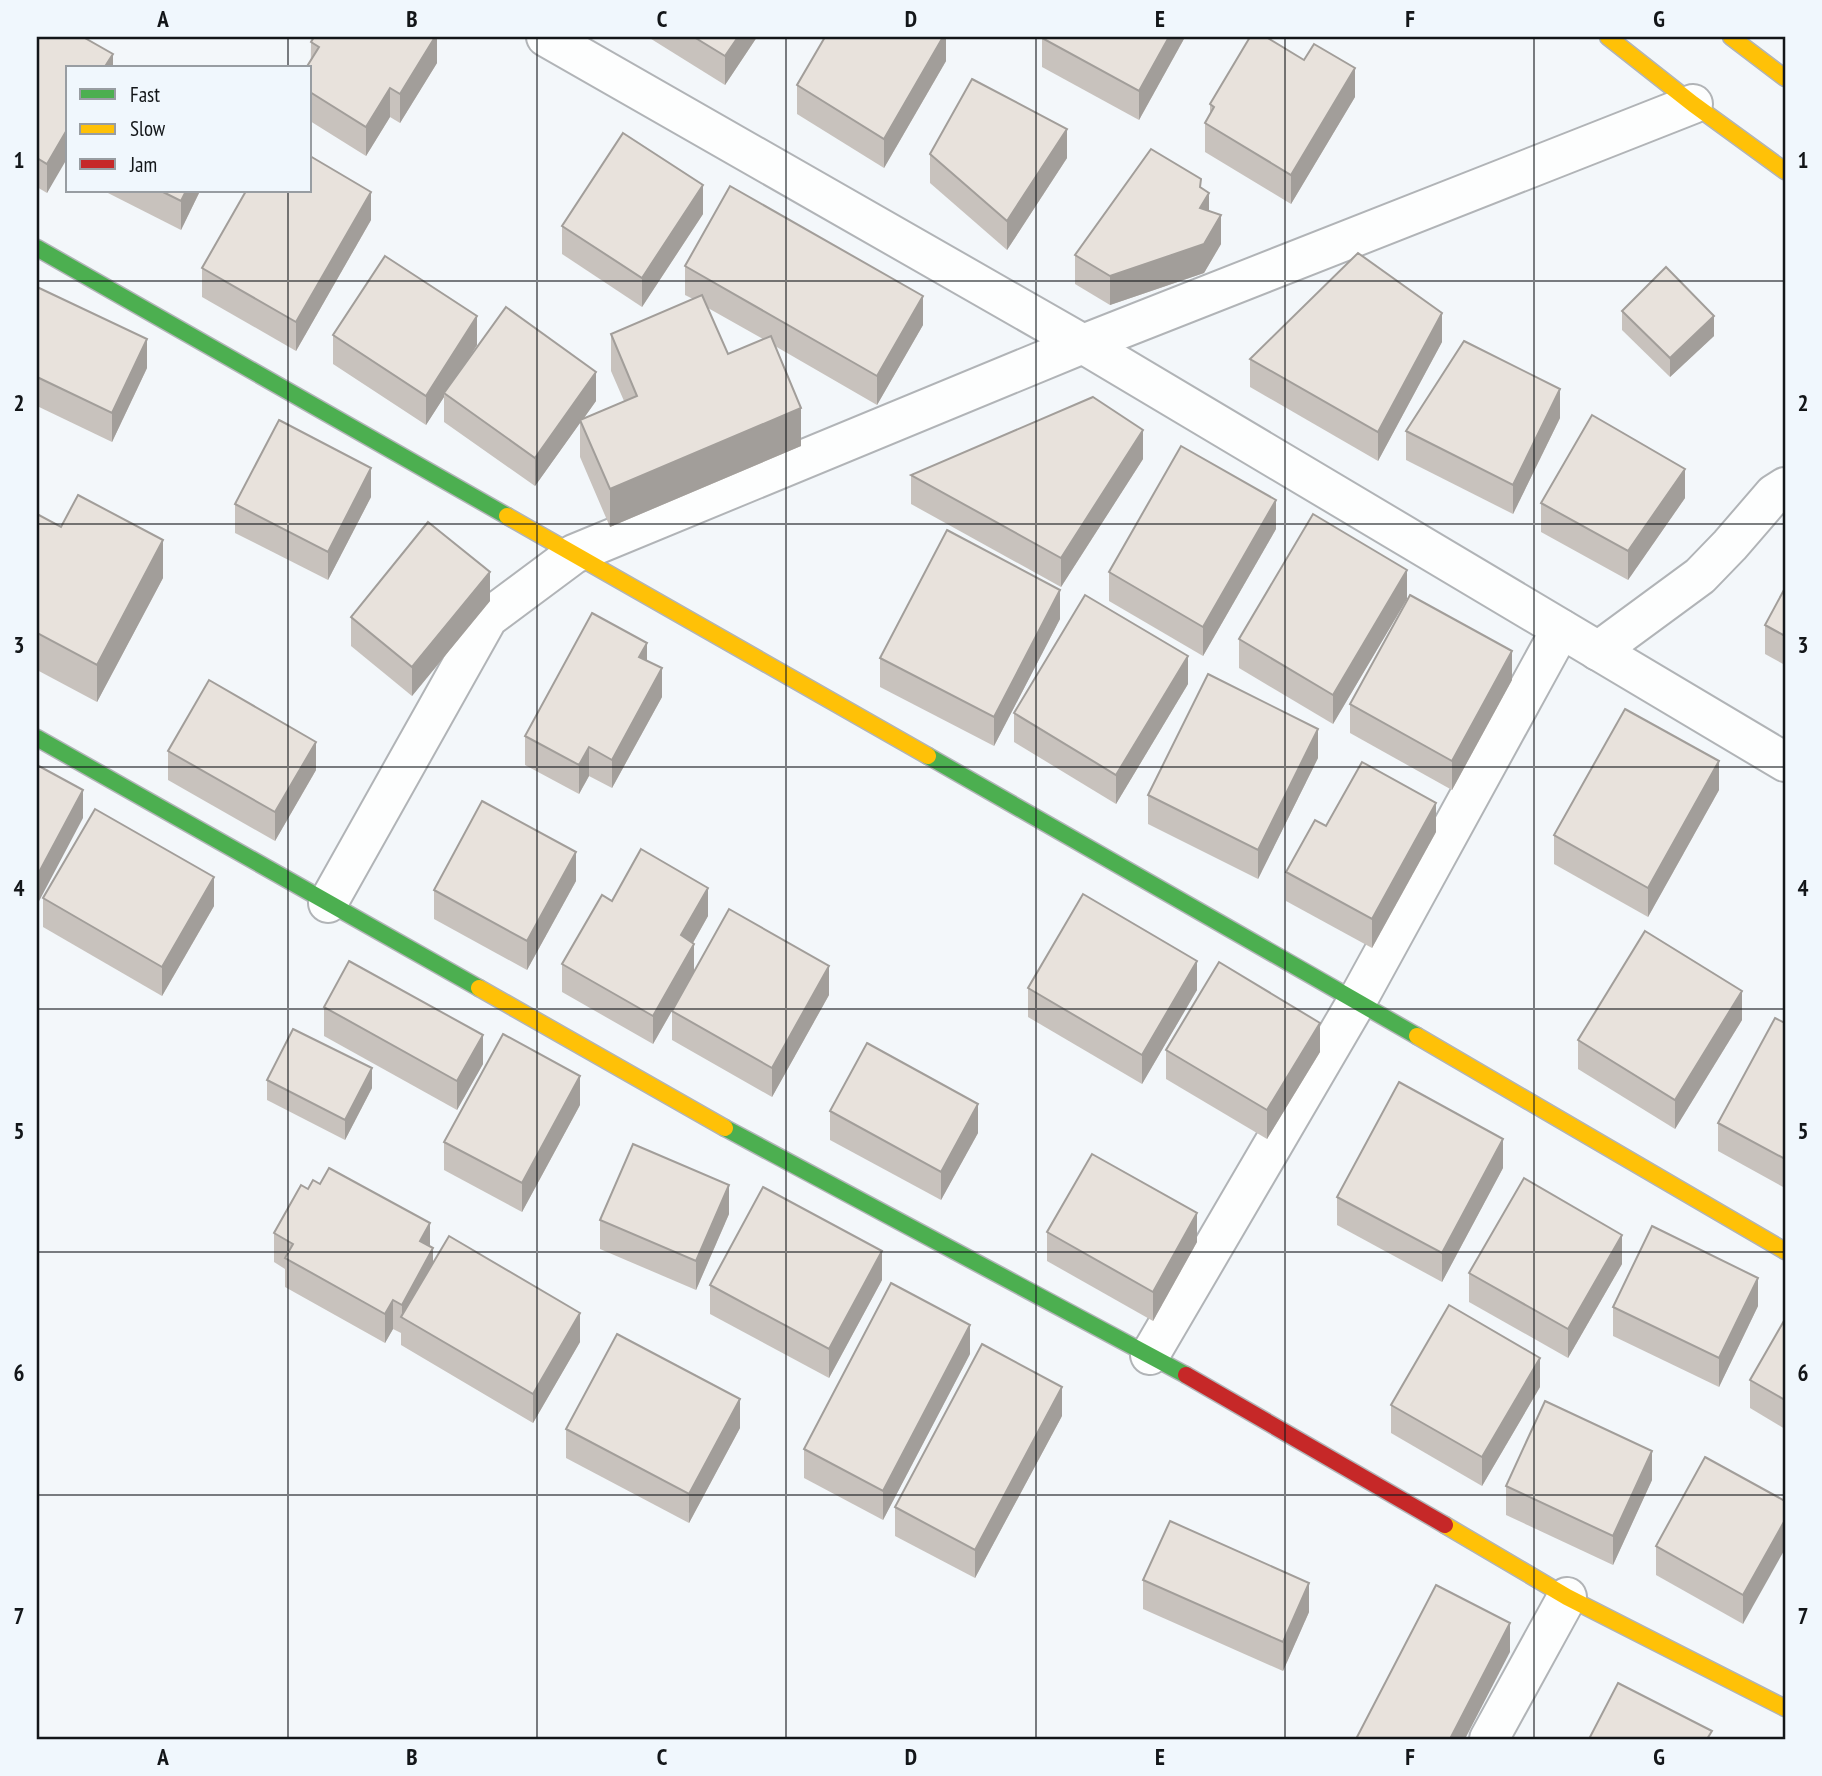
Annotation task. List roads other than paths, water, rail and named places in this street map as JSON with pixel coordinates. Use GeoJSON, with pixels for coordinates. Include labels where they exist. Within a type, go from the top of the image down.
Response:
{"type":"FeatureCollection","features":[{"type":"Feature","properties":{"kind":"street"},"geometry":{"type":"LineString","coordinates":[[546,37],[1083,344],[1785,762]]}},
{"type":"Feature","properties":{"kind":"street"},"geometry":{"type":"LineString","coordinates":[[1608,37],[1693,104],[1785,171]]}},
{"type":"Feature","properties":{"kind":"street"},"geometry":{"type":"LineString","coordinates":[[1731,37],[1785,78]]}},
{"type":"Feature","properties":{"kind":"street"},"geometry":{"type":"LineString","coordinates":[[328,902],[488,618],[574,554],[1083,344],[1693,104]]}},
{"type":"Feature","properties":{"kind":"street"},"geometry":{"type":"LineString","coordinates":[[37,248],[1357,1001],[1785,1251]]}},
{"type":"Feature","properties":{"kind":"street"},"geometry":{"type":"LineString","coordinates":[[1598,651],[1700,576],[1774,494],[1785,487]]}},
{"type":"Feature","properties":{"kind":"street"},"geometry":{"type":"LineString","coordinates":[[1150,1355],[1357,1001],[1561,629]]}},
{"type":"Feature","properties":{"kind":"street"},"geometry":{"type":"LineString","coordinates":[[37,738],[706,1118],[1150,1355],[1349,1468],[1567,1597],[1785,1708]]}},
{"type":"Feature","properties":{"kind":"street"},"geometry":{"type":"LineString","coordinates":[[1489,1739],[1567,1597]]}}]}
